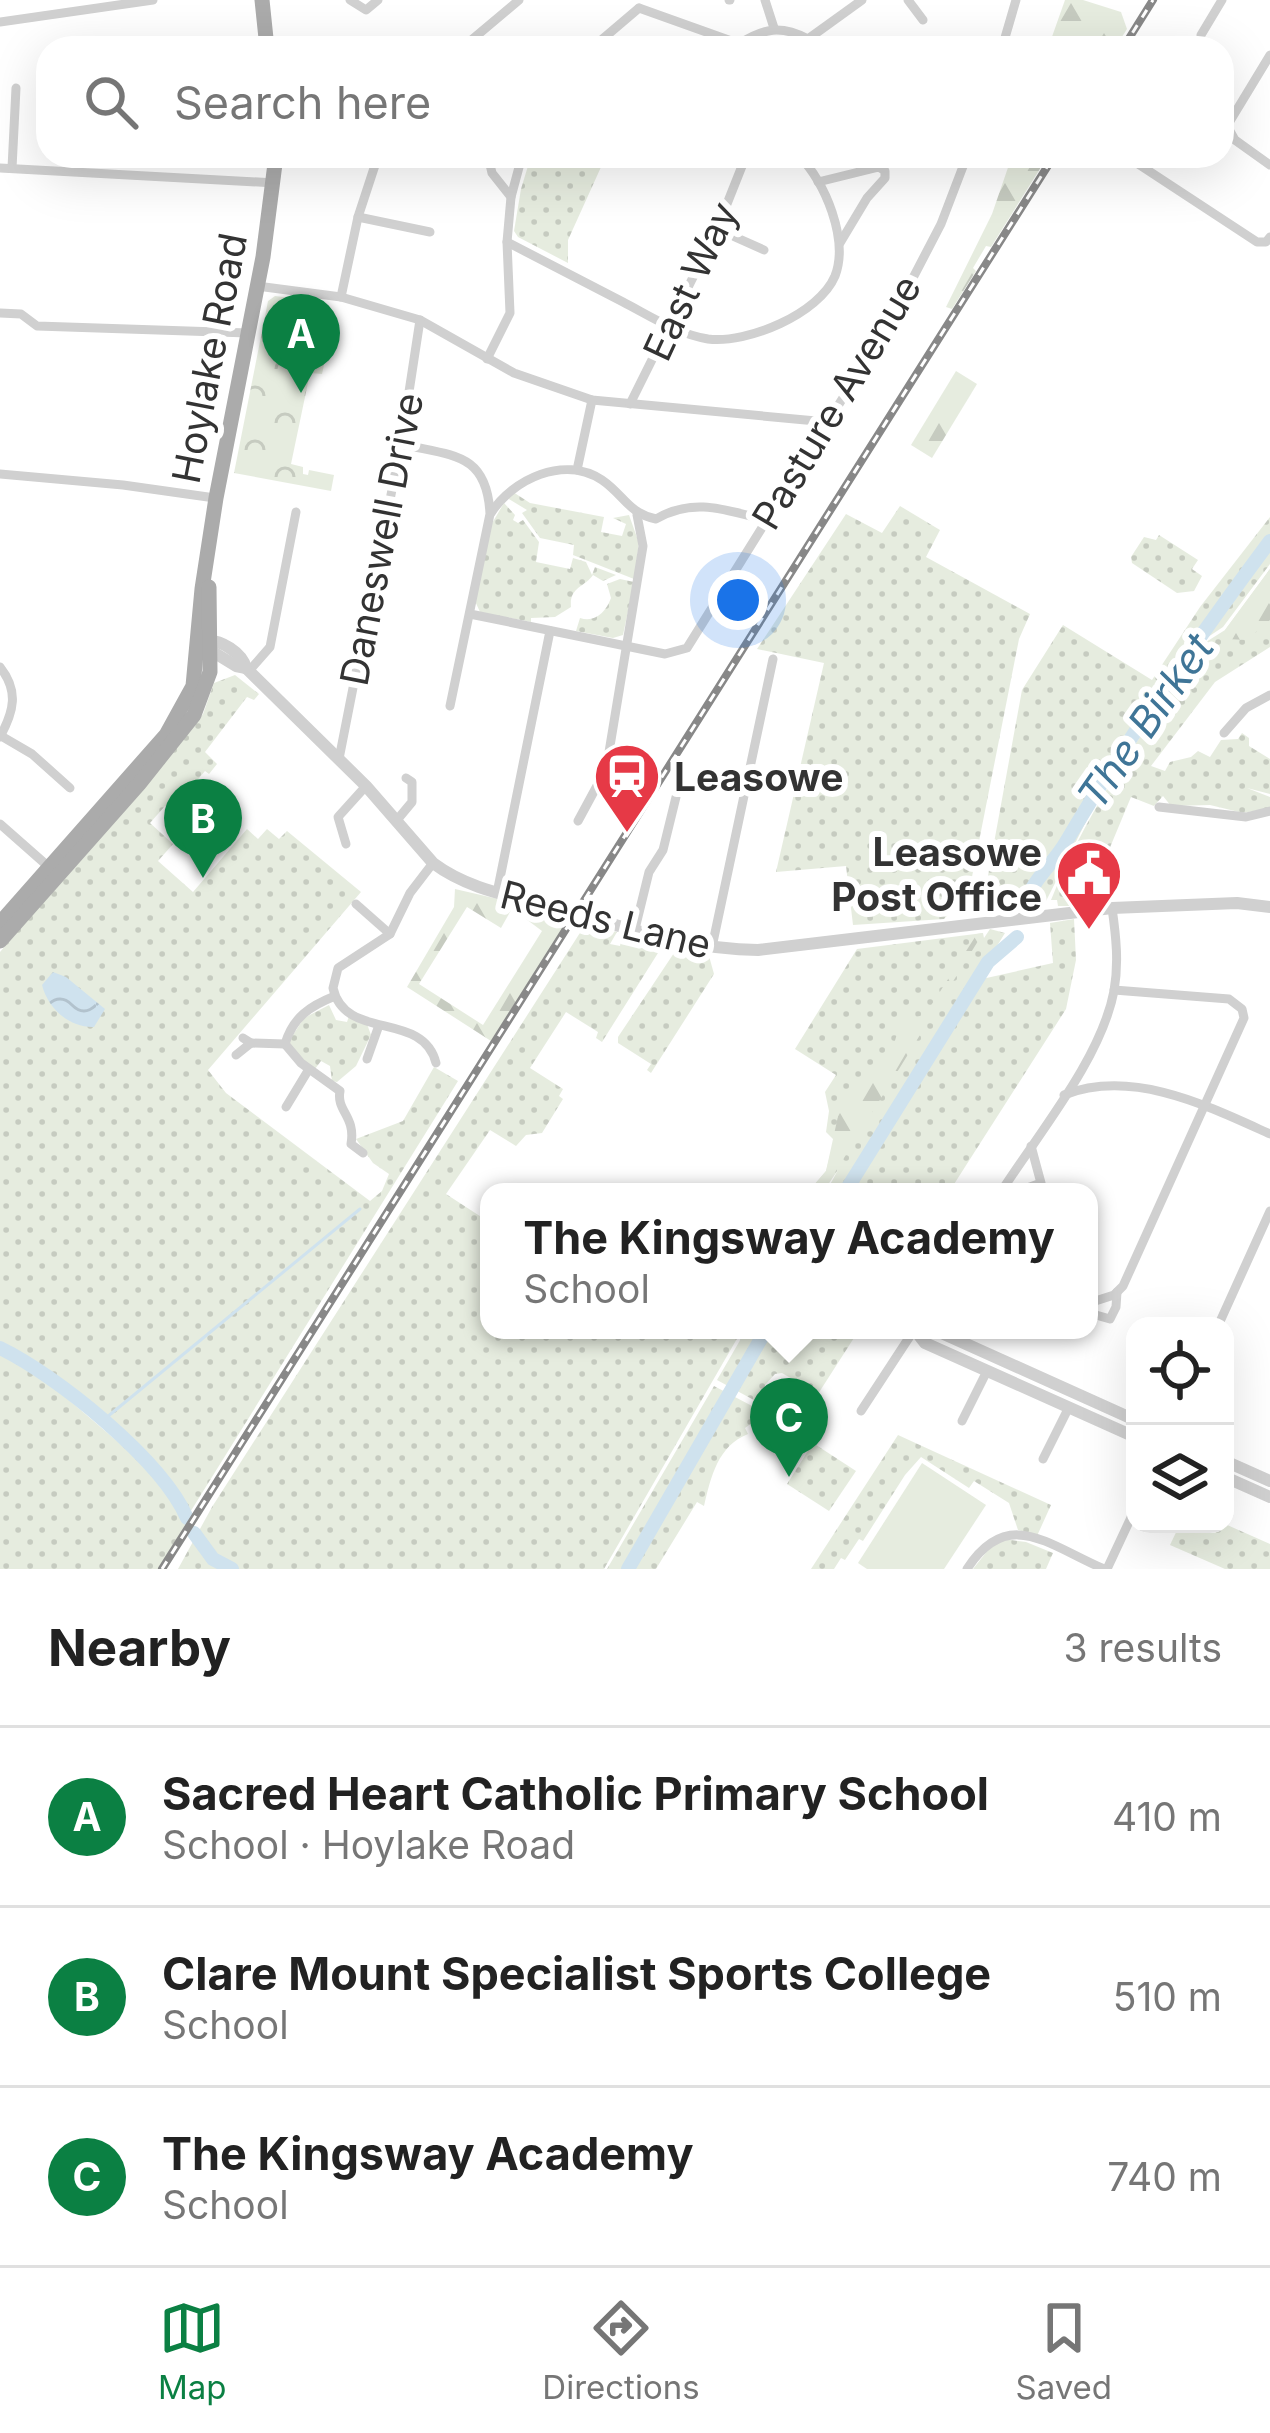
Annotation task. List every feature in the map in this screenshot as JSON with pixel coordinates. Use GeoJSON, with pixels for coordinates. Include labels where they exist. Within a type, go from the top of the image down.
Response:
{"type":"FeatureCollection","features":[{"type":"Feature","properties":{"kind":"main road"},"geometry":{"type":"LineString","coordinates":[[262,0],[266,36]]}},
{"type":"Feature","properties":{"kind":"main road","name":"Hoylake Road"},"geometry":{"type":"LineString","coordinates":[[210,675],[207,572],[216,498],[276,168]]}},
{"type":"Feature","properties":{"kind":"main road"},"geometry":{"type":"LineString","coordinates":[[0,940],[177,719],[207,644]]}},
{"type":"Feature","properties":{"kind":"main road"},"geometry":{"type":"LineString","coordinates":[[0,923],[54,872],[187,726],[210,675]]}},
{"type":"Feature","properties":{"kind":"street"},"geometry":{"type":"LineString","coordinates":[[24,0],[24,18]]}},
{"type":"Feature","properties":{"kind":"street"},"geometry":{"type":"LineString","coordinates":[[0,22],[153,0]]}},
{"type":"Feature","properties":{"kind":"street"},"geometry":{"type":"LineString","coordinates":[[350,0],[366,10],[378,0]]}},
{"type":"Feature","properties":{"kind":"street"},"geometry":{"type":"LineString","coordinates":[[476,36],[519,0]]}},
{"type":"Feature","properties":{"kind":"street"},"geometry":{"type":"LineString","coordinates":[[765,0],[774,28]]}},
{"type":"Feature","properties":{"kind":"street"},"geometry":{"type":"LineString","coordinates":[[819,36],[862,0]]}},
{"type":"Feature","properties":{"kind":"street"},"geometry":{"type":"LineString","coordinates":[[908,0],[922,20]]}},
{"type":"Feature","properties":{"kind":"street"},"geometry":{"type":"LineString","coordinates":[[1006,36],[1016,0]]}},
{"type":"Feature","properties":{"kind":"street"},"geometry":{"type":"LineString","coordinates":[[1201,35],[1222,0]]}},
{"type":"Feature","properties":{"kind":"street"},"geometry":{"type":"LineString","coordinates":[[604,36],[636,4],[719,36]]}},
{"type":"Feature","properties":{"kind":"street"},"geometry":{"type":"LineString","coordinates":[[755,36],[774,28],[794,36]]}},
{"type":"Feature","properties":{"kind":"street"},"geometry":{"type":"LineString","coordinates":[[1234,112],[1270,55]]}},
{"type":"Feature","properties":{"kind":"street"},"geometry":{"type":"LineString","coordinates":[[1259,72],[1270,79]]}},
{"type":"Feature","properties":{"kind":"street"},"geometry":{"type":"LineString","coordinates":[[16,88],[6,168],[275,183]]}},
{"type":"Feature","properties":{"kind":"street"},"geometry":{"type":"LineString","coordinates":[[1234,139],[1270,165]]}},
{"type":"Feature","properties":{"kind":"street"},"geometry":{"type":"LineString","coordinates":[[92,168],[92,173]]}},
{"type":"Feature","properties":{"kind":"street"},"geometry":{"type":"LineString","coordinates":[[341,298],[358,217],[375,168]]}},
{"type":"Feature","properties":{"kind":"street"},"geometry":{"type":"LineString","coordinates":[[491,168],[511,197]]}},
{"type":"Feature","properties":{"kind":"street"},"geometry":{"type":"LineString","coordinates":[[487,358],[510,313],[507,242],[519,168]]}},
{"type":"Feature","properties":{"kind":"street","name":"East Way"},"geometry":{"type":"LineString","coordinates":[[630,404],[671,327],[741,168]]}},
{"type":"Feature","properties":{"kind":"street"},"geometry":{"type":"LineString","coordinates":[[507,242],[671,327],[728,341],[778,324],[820,296],[833,281],[839,244],[818,182],[808,168]]}},
{"type":"Feature","properties":{"kind":"street"},"geometry":{"type":"LineString","coordinates":[[818,182],[874,168]]}},
{"type":"Feature","properties":{"kind":"street"},"geometry":{"type":"LineString","coordinates":[[839,244],[885,178],[880,168]]}},
{"type":"Feature","properties":{"kind":"street","name":"Pasture Avenue"},"geometry":{"type":"LineString","coordinates":[[626,644],[664,654],[688,647],[906,293],[962,168]]}},
{"type":"Feature","properties":{"kind":"street"},"geometry":{"type":"LineString","coordinates":[[1142,168],[1257,242],[1270,237]]}},
{"type":"Feature","properties":{"kind":"street"},"geometry":{"type":"LineString","coordinates":[[358,217],[430,232]]}},
{"type":"Feature","properties":{"kind":"street"},"geometry":{"type":"LineString","coordinates":[[717,229],[764,250]]}},
{"type":"Feature","properties":{"kind":"street"},"geometry":{"type":"LineString","coordinates":[[257,286],[341,298],[420,320],[541,384],[592,400],[827,422]]}},
{"type":"Feature","properties":{"kind":"street"},"geometry":{"type":"LineString","coordinates":[[0,313],[21,314],[37,326],[248,333]]}},
{"type":"Feature","properties":{"kind":"street","name":"Daneswell Drive"},"geometry":{"type":"LineString","coordinates":[[339,759],[401,444],[420,320]]}},
{"type":"Feature","properties":{"kind":"street"},"geometry":{"type":"LineString","coordinates":[[577,470],[592,400]]}},
{"type":"Feature","properties":{"kind":"street"},"geometry":{"type":"LineString","coordinates":[[401,444],[468,462],[489,487],[508,492]]}},
{"type":"Feature","properties":{"kind":"street"},"geometry":{"type":"LineString","coordinates":[[490,514],[508,492],[530,477],[577,470],[599,478],[637,515],[656,519]]}},
{"type":"Feature","properties":{"kind":"street"},"geometry":{"type":"LineString","coordinates":[[0,473],[216,498]]}},
{"type":"Feature","properties":{"kind":"street"},"geometry":{"type":"LineString","coordinates":[[450,706],[490,514],[489,487]]}},
{"type":"Feature","properties":{"kind":"street"},"geometry":{"type":"LineString","coordinates":[[578,820],[609,752],[643,546],[656,519],[699,504],[766,520]]}},
{"type":"Feature","properties":{"kind":"street"},"geometry":{"type":"LineString","coordinates":[[210,675],[221,668],[244,668],[270,647],[296,512]]}},
{"type":"Feature","properties":{"kind":"street"},"geometry":{"type":"LineString","coordinates":[[637,515],[643,546]]}},
{"type":"Feature","properties":{"kind":"street"},"geometry":{"type":"LineString","coordinates":[[470,614],[626,644]]}},
{"type":"Feature","properties":{"kind":"street"},"geometry":{"type":"LineString","coordinates":[[497,893],[550,631]]}},
{"type":"Feature","properties":{"kind":"street","name":"Reeds Lane"},"geometry":{"type":"LineString","coordinates":[[207,644],[235,652],[244,668],[366,786],[433,863],[468,885],[634,929],[712,947],[773,948],[1112,908],[1270,907]]}},
{"type":"Feature","properties":{"kind":"street"},"geometry":{"type":"LineString","coordinates":[[712,947],[773,658]]}},
{"type":"Feature","properties":{"kind":"street"},"geometry":{"type":"LineString","coordinates":[[0,667],[12,686],[14,704],[0,736],[32,754],[70,788]]}},
{"type":"Feature","properties":{"kind":"street"},"geometry":{"type":"LineString","coordinates":[[1224,733],[1246,708],[1270,695]]}},
{"type":"Feature","properties":{"kind":"street"},"geometry":{"type":"LineString","coordinates":[[398,820],[412,802],[409,780],[426,780]]}},
{"type":"Feature","properties":{"kind":"street"},"geometry":{"type":"LineString","coordinates":[[346,844],[338,818],[366,786]]}},
{"type":"Feature","properties":{"kind":"street"},"geometry":{"type":"LineString","coordinates":[[634,929],[649,872],[663,850],[676,797]]}},
{"type":"Feature","properties":{"kind":"street"},"geometry":{"type":"LineString","coordinates":[[1159,807],[1246,817],[1270,811]]}},
{"type":"Feature","properties":{"kind":"street"},"geometry":{"type":"LineString","coordinates":[[0,824],[54,872]]}},
{"type":"Feature","properties":{"kind":"street"},"geometry":{"type":"LineString","coordinates":[[433,863],[410,893],[390,934],[338,968],[334,996],[345,1010],[378,1028],[409,1031],[437,1054]]}},
{"type":"Feature","properties":{"kind":"street"},"geometry":{"type":"LineString","coordinates":[[356,904],[390,934]]}},
{"type":"Feature","properties":{"kind":"street"},"geometry":{"type":"LineString","coordinates":[[1007,1183],[1103,1027],[1114,990],[1118,944],[1112,908]]}},
{"type":"Feature","properties":{"kind":"street"},"geometry":{"type":"LineString","coordinates":[[1098,1302],[1123,1286],[1242,1027],[1242,1009],[1229,999],[1114,990]]}},
{"type":"Feature","properties":{"kind":"street"},"geometry":{"type":"LineString","coordinates":[[286,1044],[302,1013],[334,996]]}},
{"type":"Feature","properties":{"kind":"street"},"geometry":{"type":"LineString","coordinates":[[367,1059],[378,1028]]}},
{"type":"Feature","properties":{"kind":"street"},"geometry":{"type":"LineString","coordinates":[[236,1055],[247,1040],[286,1044],[310,1069],[344,1086],[340,1106],[352,1122],[347,1147],[363,1153]]}},
{"type":"Feature","properties":{"kind":"street"},"geometry":{"type":"LineString","coordinates":[[1086,1059],[1101,1085]]}},
{"type":"Feature","properties":{"kind":"street"},"geometry":{"type":"LineString","coordinates":[[286,1107],[310,1069]]}},
{"type":"Feature","properties":{"kind":"street"},"geometry":{"type":"LineString","coordinates":[[1064,1095],[1101,1085],[1179,1096],[1270,1134]]}},
{"type":"Feature","properties":{"kind":"street"},"geometry":{"type":"LineString","coordinates":[[1031,1146],[1041,1183]]}},
{"type":"Feature","properties":{"kind":"street"},"geometry":{"type":"LineString","coordinates":[[1222,1317],[1270,1211]]}},
{"type":"Feature","properties":{"kind":"street"},"geometry":{"type":"LineString","coordinates":[[1098,1316],[1111,1319],[1117,1292]]}},
{"type":"Feature","properties":{"kind":"street"},"geometry":{"type":"LineString","coordinates":[[861,1411],[908,1339]]}},
{"type":"Feature","properties":{"kind":"street"},"geometry":{"type":"LineString","coordinates":[[922,1339],[987,1371],[1126,1417]]}},
{"type":"Feature","properties":{"kind":"street"},"geometry":{"type":"LineString","coordinates":[[954,1339],[1126,1432]]}},
{"type":"Feature","properties":{"kind":"street"},"geometry":{"type":"LineString","coordinates":[[962,1421],[993,1357]]}},
{"type":"Feature","properties":{"kind":"street"},"geometry":{"type":"LineString","coordinates":[[1043,1459],[1067,1401]]}},
{"type":"Feature","properties":{"kind":"street"},"geometry":{"type":"LineString","coordinates":[[1234,1464],[1270,1481]]}},
{"type":"Feature","properties":{"kind":"street"},"geometry":{"type":"LineString","coordinates":[[1234,1481],[1270,1497]]}},
{"type":"Feature","properties":{"kind":"street"},"geometry":{"type":"LineString","coordinates":[[967,1569],[989,1540],[1004,1533],[1031,1538],[1105,1569],[1126,1527]]}},
{"type":"Feature","properties":{"kind":"green space"},"geometry":{"type":"Polygon","coordinates":[[[1065,0],[1083,0],[1121,12],[1127,29],[1123,36],[1052,36],[1065,0]]]}},
{"type":"Feature","properties":{"kind":"green space"},"geometry":{"type":"Polygon","coordinates":[[[527,168],[601,168],[568,240],[568,263],[514,231],[527,168]]]}},
{"type":"Feature","properties":{"kind":"green space"},"geometry":{"type":"Polygon","coordinates":[[[1008,168],[1040,168],[991,247],[986,246],[952,309],[946,307],[992,214],[1008,168]]]}},
{"type":"Feature","properties":{"kind":"green space"},"geometry":{"type":"Polygon","coordinates":[[[275,296],[300,299],[294,332],[329,342],[322,374],[310,373],[291,464],[303,467],[303,474],[308,475],[309,470],[334,475],[331,491],[234,473],[268,301],[275,296]]]}},
{"type":"Feature","properties":{"kind":"green space"},"geometry":{"type":"Polygon","coordinates":[[[956,371],[977,384],[932,458],[911,445],[956,371]]]}},
{"type":"Feature","properties":{"kind":"green space"},"geometry":{"type":"Polygon","coordinates":[[[513,492],[530,503],[604,517],[601,532],[622,536],[626,524],[613,518],[629,515],[639,543],[634,579],[573,555],[574,545],[540,538],[522,513],[527,510],[507,498],[513,492]]]}},
{"type":"Feature","properties":{"kind":"green space"},"geometry":{"type":"Polygon","coordinates":[[[504,503],[515,515],[513,520],[523,520],[539,542],[536,562],[570,569],[573,558],[586,562],[592,575],[595,567],[616,575],[603,581],[593,575],[575,591],[571,607],[555,617],[531,618],[531,622],[480,612],[475,601],[491,525],[504,503]]]}},
{"type":"Feature","properties":{"kind":"green space"},"geometry":{"type":"Polygon","coordinates":[[[900,506],[940,530],[926,557],[1030,614],[1019,639],[968,897],[944,919],[853,925],[846,866],[776,872],[824,663],[757,649],[846,514],[882,533],[900,506]]]}},
{"type":"Feature","properties":{"kind":"green space"},"geometry":{"type":"Polygon","coordinates":[[[1270,517],[1270,564],[1223,627],[1205,639],[1108,778],[1044,905],[991,912],[983,903],[1022,690],[1063,625],[1152,680],[1200,607],[1270,517]]]}},
{"type":"Feature","properties":{"kind":"green space"},"geometry":{"type":"Polygon","coordinates":[[[1159,535],[1198,560],[1192,569],[1202,576],[1194,591],[1177,593],[1132,563],[1144,537],[1156,540],[1159,535]]]}},
{"type":"Feature","properties":{"kind":"green space"},"geometry":{"type":"Polygon","coordinates":[[[1270,569],[1270,647],[1215,682],[1151,766],[1165,771],[1170,762],[1198,751],[1210,757],[1221,740],[1238,739],[1242,733],[1249,738],[1249,746],[1270,759],[1270,794],[1247,788],[1270,797],[1270,808],[1243,813],[1210,805],[1171,806],[1163,796],[1154,806],[1131,797],[1106,857],[1089,852],[1074,876],[1074,906],[1058,906],[1057,900],[1051,900],[1066,865],[1121,766],[1206,642],[1225,630],[1270,569]]]}},
{"type":"Feature","properties":{"kind":"green space"},"geometry":{"type":"Polygon","coordinates":[[[1270,569],[1270,620],[1247,640],[1227,639],[1225,630],[1270,569]]]}},
{"type":"Feature","properties":{"kind":"green space"},"geometry":{"type":"Polygon","coordinates":[[[620,579],[634,582],[623,635],[613,638],[576,631],[580,618],[595,618],[603,612],[611,598],[607,584],[620,579]]]}},
{"type":"Feature","properties":{"kind":"green space"},"geometry":{"type":"Polygon","coordinates":[[[235,675],[259,694],[254,700],[247,697],[205,752],[217,764],[209,774],[205,771],[176,805],[174,814],[165,806],[150,823],[173,844],[158,861],[193,892],[247,829],[258,839],[267,829],[279,839],[287,831],[361,892],[208,1070],[226,1093],[370,1201],[382,1191],[389,1174],[373,1163],[356,1139],[403,1121],[434,1067],[458,1081],[189,1514],[168,1478],[130,1439],[64,1385],[0,1344],[0,952],[203,714],[214,683],[235,675]]]}},
{"type":"Feature","properties":{"kind":"green space"},"geometry":{"type":"Polygon","coordinates":[[[455,889],[515,903],[501,928],[467,907],[419,984],[483,1025],[542,931],[526,919],[534,908],[568,920],[491,1041],[407,987],[454,907],[455,889]]]}},
{"type":"Feature","properties":{"kind":"green space"},"geometry":{"type":"Polygon","coordinates":[[[1074,919],[1076,960],[1066,1009],[955,1183],[831,1183],[838,1170],[829,1183],[816,1183],[826,1171],[834,1140],[826,1132],[825,1092],[836,1075],[795,1049],[857,949],[983,933],[984,938],[990,929],[1005,933],[979,975],[982,979],[1053,963],[1050,923],[1074,919]]]}},
{"type":"Feature","properties":{"kind":"green space"},"geometry":{"type":"Polygon","coordinates":[[[585,925],[617,932],[610,944],[620,946],[622,935],[659,946],[602,1042],[596,1038],[598,1032],[566,1012],[530,1068],[563,1089],[559,1096],[563,1099],[542,1133],[526,1135],[516,1146],[490,1130],[446,1194],[480,1216],[480,1339],[737,1339],[604,1569],[178,1569],[212,1507],[585,925]]]}},
{"type":"Feature","properties":{"kind":"green space"},"geometry":{"type":"Polygon","coordinates":[[[983,933],[829,1183],[816,1183],[826,1171],[842,1098],[894,1044],[901,1020],[925,1015],[977,934],[983,933]]]}},
{"type":"Feature","properties":{"kind":"green space"},"geometry":{"type":"Polygon","coordinates":[[[681,949],[709,956],[714,974],[651,1073],[647,1070],[651,1064],[618,1043],[618,1037],[681,949]]]}},
{"type":"Feature","properties":{"kind":"green space"},"geometry":{"type":"Polygon","coordinates":[[[329,1005],[336,1020],[347,1022],[349,1016],[367,1024],[371,1035],[356,1066],[337,1082],[332,1081],[330,1066],[321,1061],[315,1069],[293,1052],[289,1041],[304,1018],[329,1005]]]}},
{"type":"Feature","properties":{"kind":"green space"},"geometry":{"type":"Polygon","coordinates":[[[741,1339],[853,1339],[818,1394],[782,1373],[775,1374],[765,1385],[763,1405],[717,1380],[741,1339]]]}},
{"type":"Feature","properties":{"kind":"green space"},"geometry":{"type":"Polygon","coordinates":[[[0,1351],[35,1371],[166,1483],[187,1522],[158,1569],[0,1569],[0,1351]]]}},
{"type":"Feature","properties":{"kind":"green space"},"geometry":{"type":"Polygon","coordinates":[[[714,1386],[771,1416],[765,1422],[760,1417],[745,1428],[748,1434],[729,1446],[713,1473],[704,1506],[697,1502],[656,1569],[607,1569],[714,1386]]]}},
{"type":"Feature","properties":{"kind":"green space"},"geometry":{"type":"Polygon","coordinates":[[[898,1435],[1051,1505],[1037,1536],[1018,1530],[1009,1503],[974,1481],[969,1488],[921,1457],[845,1560],[841,1558],[834,1569],[811,1569],[898,1435]]]}},
{"type":"Feature","properties":{"kind":"green space"},"geometry":{"type":"Polygon","coordinates":[[[813,1443],[856,1471],[829,1511],[787,1484],[813,1443]]]}},
{"type":"Feature","properties":{"kind":"green space"},"geometry":{"type":"Polygon","coordinates":[[[922,1463],[986,1505],[944,1569],[867,1569],[858,1563],[922,1463]]]}},
{"type":"Feature","properties":{"kind":"green space"},"geometry":{"type":"Polygon","coordinates":[[[1234,1528],[1270,1544],[1270,1569],[1225,1569],[1170,1545],[1176,1533],[1234,1533],[1234,1528]]]}},
{"type":"Feature","properties":{"kind":"green space"},"geometry":{"type":"Polygon","coordinates":[[[1004,1539],[1053,1553],[1046,1569],[973,1569],[992,1545],[1004,1539]]]}},
{"type":"Feature","properties":{"kind":"water"},"geometry":{"type":"Polygon","coordinates":[[[53,972],[105,1009],[94,1027],[69,1020],[49,1002],[42,985],[53,972]]]}},
{"type":"Feature","properties":{"kind":"waterway","name":"The Birket"},"geometry":{"type":"LineString","coordinates":[[1025,904],[1164,689],[1270,541]]}},
{"type":"Feature","properties":{"kind":"waterway","name":"The Birket"},"geometry":{"type":"LineString","coordinates":[[851,1183],[988,962],[1017,937]]}},
{"type":"Feature","properties":{"kind":"waterway"},"geometry":{"type":"LineString","coordinates":[[101,1422],[360,1209]]}},
{"type":"Feature","properties":{"kind":"waterway","name":"The Birket"},"geometry":{"type":"LineString","coordinates":[[628,1569],[761,1339]]}},
{"type":"Feature","properties":{"kind":"waterway"},"geometry":{"type":"LineString","coordinates":[[0,1348],[105,1421],[155,1471],[187,1518]]}},
{"type":"Feature","properties":{"kind":"waterway"},"geometry":{"type":"LineString","coordinates":[[194,1533],[213,1559],[232,1569]]}},
{"type":"Feature","properties":{"kind":"railway"},"geometry":{"type":"LineString","coordinates":[[1130,36],[1153,0]]}},
{"type":"Feature","properties":{"kind":"railway"},"geometry":{"type":"LineString","coordinates":[[162,1569],[1046,168]]}},
{"type":"Feature","properties":{"kind":"place","name":"Sacred Heart Catholic Primary School"},"geometry":{"type":"Point","coordinates":[301,393]}},
{"type":"Feature","properties":{"kind":"place","name":"Leasowe"},"geometry":{"type":"Point","coordinates":[627,835]}},
{"type":"Feature","properties":{"kind":"place","name":"Clare Mount Specialist Sports College"},"geometry":{"type":"Point","coordinates":[203,878]}},
{"type":"Feature","properties":{"kind":"place","name":"Leasowe Post Office"},"geometry":{"type":"Point","coordinates":[1089,932]}},
{"type":"Feature","properties":{"kind":"place","name":"The Kingsway Academy"},"geometry":{"type":"Point","coordinates":[789,1477]}}]}
